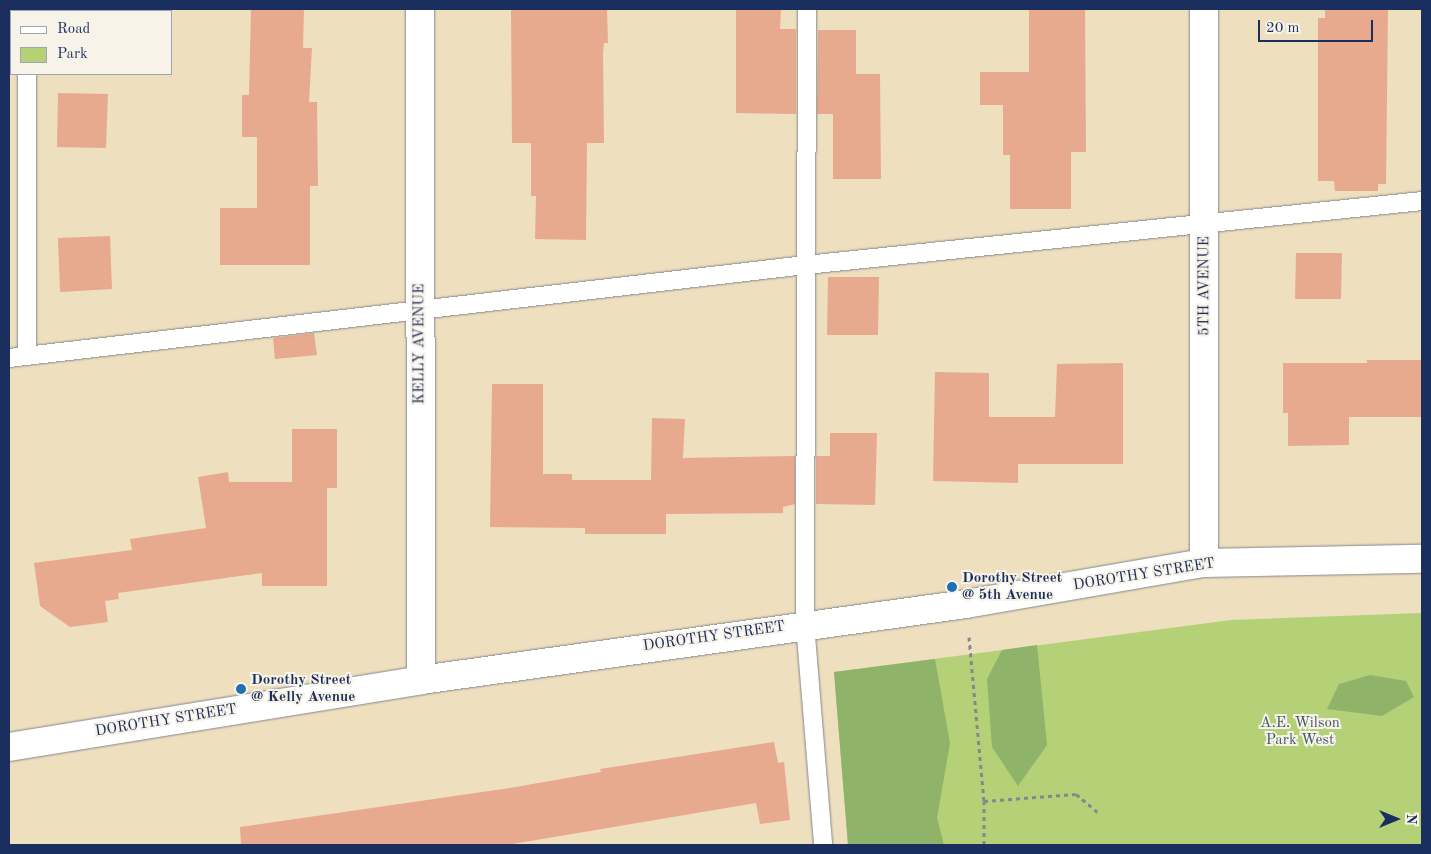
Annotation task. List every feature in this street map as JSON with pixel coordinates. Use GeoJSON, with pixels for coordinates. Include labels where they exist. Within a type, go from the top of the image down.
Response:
{"type":"FeatureCollection","features":[{"type":"Feature","properties":{"kind":"street","name":"KELLY AVENUE"},"geometry":{"type":"LineString","coordinates":[[420,9],[421,680]]}},
{"type":"Feature","properties":{"kind":"street","name":"5TH AVENUE"},"geometry":{"type":"LineString","coordinates":[[1204,9],[1204,563]]}},
{"type":"Feature","properties":{"kind":"street","name":"DOROTHY STREET"},"geometry":{"type":"LineString","coordinates":[[9,747],[421,680],[805,624],[966,604],[1204,563],[1422,559]]}},
{"type":"Feature","properties":{"kind":"lane"},"geometry":{"type":"LineString","coordinates":[[807,9],[805,624],[823,845]]}},
{"type":"Feature","properties":{"kind":"lane"},"geometry":{"type":"LineString","coordinates":[[28,75],[28,354]]}},
{"type":"Feature","properties":{"kind":"lane"},"geometry":{"type":"LineString","coordinates":[[9,358],[28,354],[806,265],[1205,226],[1422,201]]}},
{"type":"Feature","properties":{"kind":"path"},"geometry":{"type":"LineString","coordinates":[[966,604],[984,801],[984,845]]}},
{"type":"Feature","properties":{"kind":"path"},"geometry":{"type":"LineString","coordinates":[[984,801],[1076,794],[1100,814]]}},
{"type":"Feature","properties":{"kind":"green space","name":"A.E. Wilson Park West"},"geometry":{"type":"Polygon","coordinates":[[[1422,613],[1422,845],[848,845],[834,672],[1231,620],[1422,613]]]}},
{"type":"Feature","properties":{"kind":"green space"},"geometry":{"type":"Polygon","coordinates":[[[1037,645],[1047,745],[1018,786],[992,747],[987,679],[1002,650],[1037,645]]]}},
{"type":"Feature","properties":{"kind":"green space"},"geometry":{"type":"Polygon","coordinates":[[[935,659],[950,743],[937,818],[944,845],[848,845],[834,672],[935,659]]]}},
{"type":"Feature","properties":{"kind":"green space"},"geometry":{"type":"Polygon","coordinates":[[[1370,675],[1406,681],[1414,697],[1382,716],[1327,709],[1339,684],[1370,675]]]}},
{"type":"Feature","properties":{"kind":"building"},"geometry":{"type":"Polygon","coordinates":[[[251,9],[304,9],[303,48],[312,48],[309,102],[317,102],[318,186],[310,186],[310,265],[220,265],[220,208],[257,208],[257,137],[242,137],[242,95],[249,95],[251,9]]]}},
{"type":"Feature","properties":{"kind":"building"},"geometry":{"type":"Polygon","coordinates":[[[511,9],[607,9],[608,43],[604,43],[603,52],[604,143],[587,143],[586,240],[535,239],[536,196],[531,196],[531,143],[512,143],[511,9]]]}},
{"type":"Feature","properties":{"kind":"building"},"geometry":{"type":"Polygon","coordinates":[[[736,9],[781,9],[780,29],[796,29],[796,114],[736,113],[736,9]]]}},
{"type":"Feature","properties":{"kind":"building"},"geometry":{"type":"Polygon","coordinates":[[[1029,9],[1085,9],[1086,152],[1071,152],[1071,209],[1010,209],[1010,155],[1003,155],[1003,105],[980,105],[980,72],[1029,72],[1029,9]]]}},
{"type":"Feature","properties":{"kind":"building"},"geometry":{"type":"Polygon","coordinates":[[[1325,9],[1388,9],[1386,184],[1378,184],[1378,191],[1335,191],[1334,181],[1318,181],[1318,18],[1325,18],[1325,9]]]}},
{"type":"Feature","properties":{"kind":"building"},"geometry":{"type":"Polygon","coordinates":[[[818,30],[856,30],[856,74],[880,74],[881,179],[833,179],[833,114],[817,114],[818,30]]]}},
{"type":"Feature","properties":{"kind":"building"},"geometry":{"type":"Polygon","coordinates":[[[58,93],[108,94],[106,148],[57,147],[58,93]]]}},
{"type":"Feature","properties":{"kind":"building"},"geometry":{"type":"Polygon","coordinates":[[[110,236],[112,289],[60,292],[58,238],[110,236]]]}},
{"type":"Feature","properties":{"kind":"building"},"geometry":{"type":"Polygon","coordinates":[[[1296,253],[1342,253],[1341,299],[1295,299],[1296,253]]]}},
{"type":"Feature","properties":{"kind":"building"},"geometry":{"type":"Polygon","coordinates":[[[828,277],[879,277],[878,335],[827,335],[828,277]]]}},
{"type":"Feature","properties":{"kind":"building"},"geometry":{"type":"Polygon","coordinates":[[[314,333],[317,355],[275,359],[273,338],[314,333]]]}},
{"type":"Feature","properties":{"kind":"building"},"geometry":{"type":"Polygon","coordinates":[[[1367,360],[1422,360],[1422,417],[1349,417],[1349,445],[1288,446],[1288,413],[1283,413],[1283,363],[1367,363],[1367,360]]]}},
{"type":"Feature","properties":{"kind":"building"},"geometry":{"type":"Polygon","coordinates":[[[1123,363],[1123,464],[1018,464],[1018,483],[933,481],[935,372],[989,373],[989,417],[1055,417],[1057,364],[1123,363]]]}},
{"type":"Feature","properties":{"kind":"building"},"geometry":{"type":"Polygon","coordinates":[[[492,384],[543,384],[543,474],[572,474],[572,480],[651,480],[652,418],[685,419],[683,458],[795,456],[795,504],[783,507],[783,513],[666,514],[666,534],[585,534],[585,528],[490,527],[492,384]]]}},
{"type":"Feature","properties":{"kind":"building"},"geometry":{"type":"Polygon","coordinates":[[[292,429],[337,429],[337,488],[327,488],[327,586],[262,586],[262,573],[118,593],[119,599],[105,601],[108,622],[70,627],[40,606],[34,563],[132,550],[130,539],[206,528],[198,477],[228,472],[229,482],[292,482],[292,429]]]}},
{"type":"Feature","properties":{"kind":"building"},"geometry":{"type":"Polygon","coordinates":[[[830,433],[877,433],[875,505],[816,504],[816,456],[830,456],[830,433]]]}},
{"type":"Feature","properties":{"kind":"building"},"geometry":{"type":"Polygon","coordinates":[[[774,742],[778,763],[784,762],[790,820],[760,824],[756,803],[506,845],[241,845],[240,827],[510,788],[601,772],[600,769],[774,742]]]}},
{"type":"Feature","properties":{"kind":"place","name":"Dorothy Street @ 5th Avenue"},"geometry":{"type":"Point","coordinates":[952,587]}},
{"type":"Feature","properties":{"kind":"place","name":"Dorothy Street @ Kelly Avenue"},"geometry":{"type":"Point","coordinates":[241,689]}}]}
